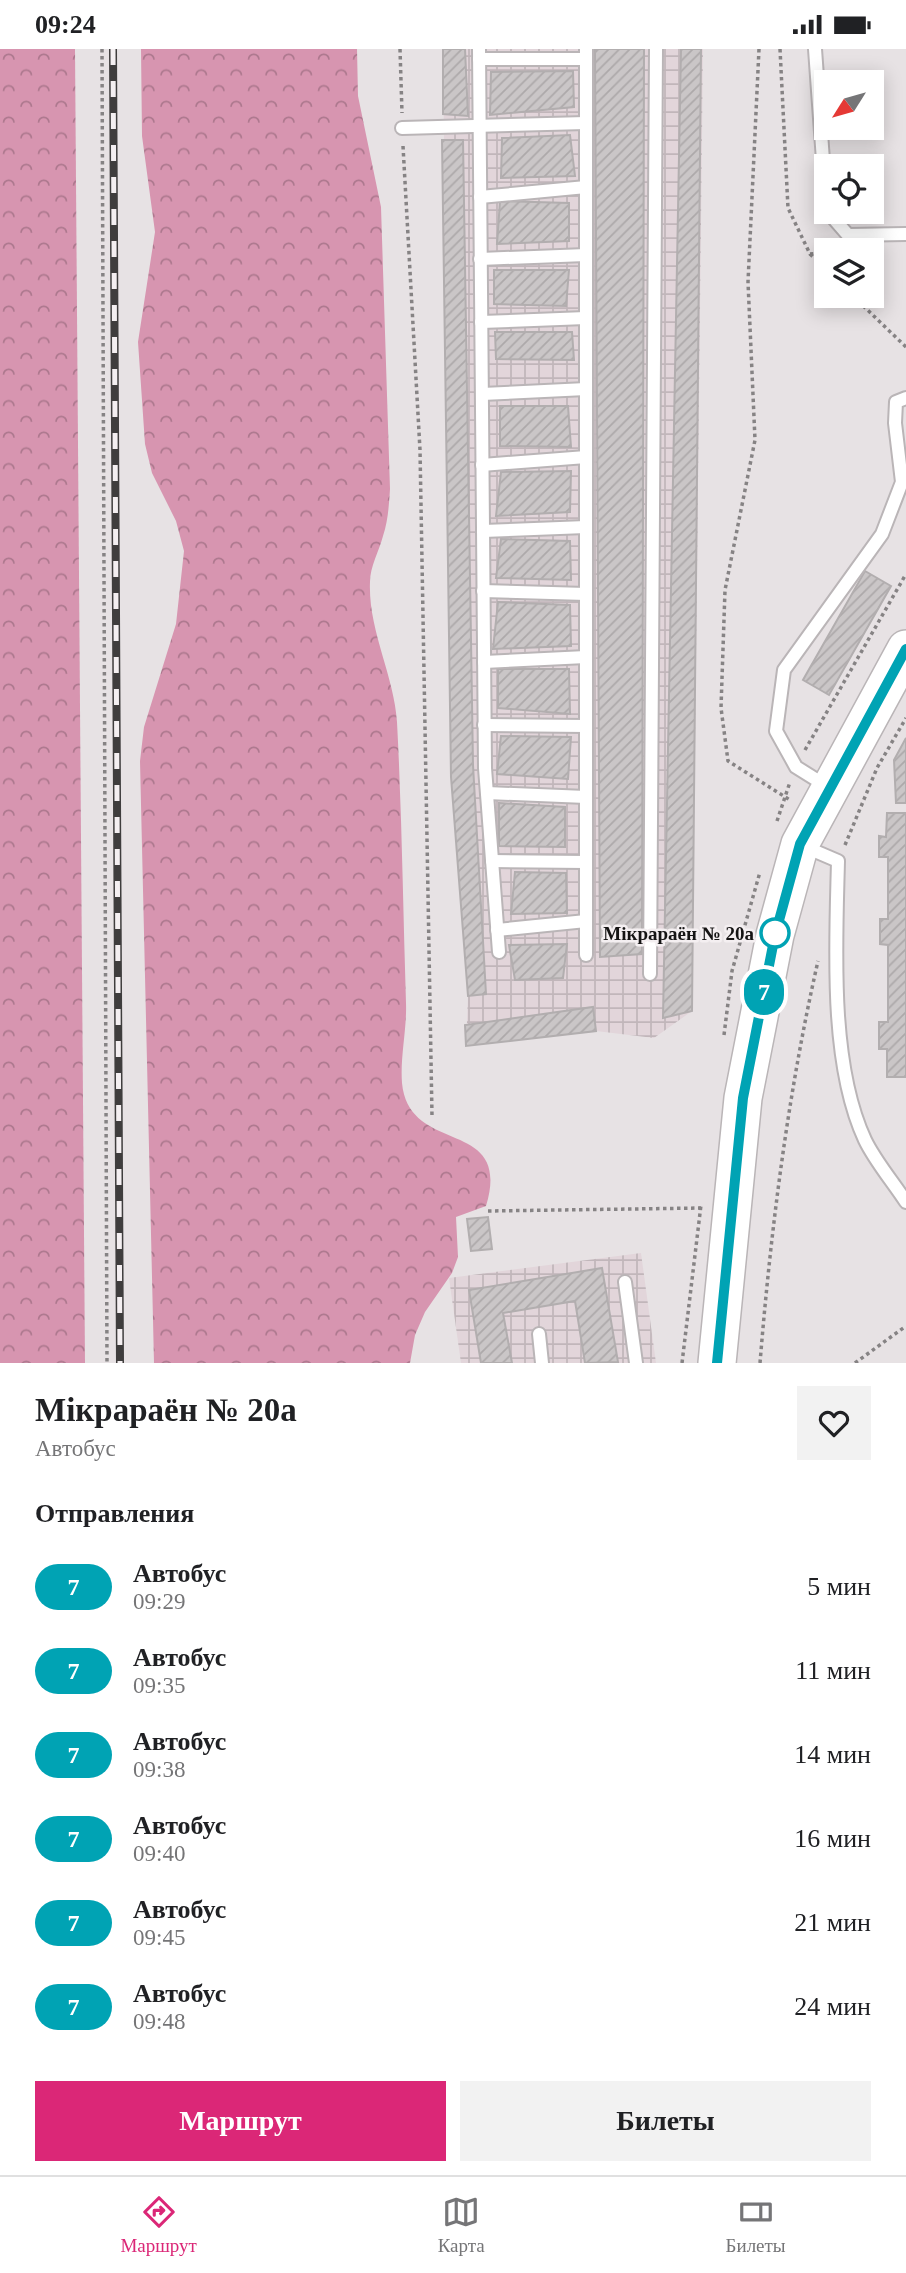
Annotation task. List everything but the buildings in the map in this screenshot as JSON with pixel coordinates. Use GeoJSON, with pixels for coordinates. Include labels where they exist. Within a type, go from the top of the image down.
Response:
{"type":"FeatureCollection","features":[{"type":"Feature","properties":{"kind":"street"},"geometry":{"type":"LineString","coordinates":[[717,1363],[743,1098],[775,935],[800,844],[906,649]]}},
{"type":"Feature","properties":{"kind":"lane"},"geometry":{"type":"LineString","coordinates":[[650,974],[656,49]]}},
{"type":"Feature","properties":{"kind":"lane"},"geometry":{"type":"LineString","coordinates":[[815,49],[823,154]]}},
{"type":"Feature","properties":{"kind":"lane"},"geometry":{"type":"LineString","coordinates":[[499,952],[484,725],[479,54],[586,54],[586,955]]}},
{"type":"Feature","properties":{"kind":"lane"},"geometry":{"type":"LineString","coordinates":[[402,128],[586,123]]}},
{"type":"Feature","properties":{"kind":"lane"},"geometry":{"type":"LineString","coordinates":[[480,197],[586,187]]}},
{"type":"Feature","properties":{"kind":"lane"},"geometry":{"type":"LineString","coordinates":[[838,224],[848,235],[906,234]]}},
{"type":"Feature","properties":{"kind":"lane"},"geometry":{"type":"LineString","coordinates":[[481,259],[586,255]]}},
{"type":"Feature","properties":{"kind":"lane"},"geometry":{"type":"LineString","coordinates":[[481,323],[586,318]]}},
{"type":"Feature","properties":{"kind":"lane"},"geometry":{"type":"LineString","coordinates":[[481,394],[586,389]]}},
{"type":"Feature","properties":{"kind":"lane"},"geometry":{"type":"LineString","coordinates":[[829,787],[796,767],[776,731],[784,670],[882,534],[902,482],[895,423],[896,402],[906,398]]}},
{"type":"Feature","properties":{"kind":"lane"},"geometry":{"type":"LineString","coordinates":[[482,465],[586,457]]}},
{"type":"Feature","properties":{"kind":"lane"},"geometry":{"type":"LineString","coordinates":[[483,531],[586,527]]}},
{"type":"Feature","properties":{"kind":"lane"},"geometry":{"type":"LineString","coordinates":[[483,591],[586,594]]}},
{"type":"Feature","properties":{"kind":"lane"},"geometry":{"type":"LineString","coordinates":[[484,662],[586,657]]}},
{"type":"Feature","properties":{"kind":"lane"},"geometry":{"type":"LineString","coordinates":[[484,725],[586,726]]}},
{"type":"Feature","properties":{"kind":"lane"},"geometry":{"type":"LineString","coordinates":[[487,793],[586,797]]}},
{"type":"Feature","properties":{"kind":"lane"},"geometry":{"type":"LineString","coordinates":[[800,844],[838,861],[835,982],[848,1085],[865,1140],[906,1202]]}},
{"type":"Feature","properties":{"kind":"lane"},"geometry":{"type":"LineString","coordinates":[[492,861],[586,862]]}},
{"type":"Feature","properties":{"kind":"lane"},"geometry":{"type":"LineString","coordinates":[[497,930],[586,921]]}},
{"type":"Feature","properties":{"kind":"lane"},"geometry":{"type":"LineString","coordinates":[[625,1282],[636,1363]]}},
{"type":"Feature","properties":{"kind":"lane"},"geometry":{"type":"LineString","coordinates":[[539,1334],[542,1363]]}},
{"type":"Feature","properties":{"kind":"path"},"geometry":{"type":"LineString","coordinates":[[102,49],[107,1363]]}},
{"type":"Feature","properties":{"kind":"path"},"geometry":{"type":"LineString","coordinates":[[400,49],[420,450],[432,1116]]}},
{"type":"Feature","properties":{"kind":"path"},"geometry":{"type":"LineString","coordinates":[[759,49],[748,282],[755,440],[725,590],[721,708],[728,761],[785,798]]}},
{"type":"Feature","properties":{"kind":"path"},"geometry":{"type":"LineString","coordinates":[[780,49],[788,208],[814,258]]}},
{"type":"Feature","properties":{"kind":"path"},"geometry":{"type":"LineString","coordinates":[[810,254],[814,254]]}},
{"type":"Feature","properties":{"kind":"path"},"geometry":{"type":"LineString","coordinates":[[865,308],[906,347]]}},
{"type":"Feature","properties":{"kind":"path"},"geometry":{"type":"LineString","coordinates":[[838,861],[877,768],[906,717]]}},
{"type":"Feature","properties":{"kind":"path"},"geometry":{"type":"LineString","coordinates":[[760,1363],[765,1300],[798,1047],[818,959]]}},
{"type":"Feature","properties":{"kind":"path"},"geometry":{"type":"LineString","coordinates":[[488,1212],[701,1207]]}},
{"type":"Feature","properties":{"kind":"path"},"geometry":{"type":"LineString","coordinates":[[855,1363],[906,1326]]}},
{"type":"Feature","properties":{"kind":"shaded area"},"geometry":{"type":"Polygon","coordinates":[[[443,49],[703,49],[692,1011],[654,1038],[596,1031],[466,1046],[468,996],[451,777],[443,49]]]}},
{"type":"Feature","properties":{"kind":"shaded area"},"geometry":{"type":"Polygon","coordinates":[[[641,1253],[656,1363],[461,1363],[449,1278],[641,1253]]]}},
{"type":"Feature","properties":{"kind":"green space"},"geometry":{"type":"Polygon","coordinates":[[[0,49],[75,49],[85,1363],[0,1363],[0,49]]]}},
{"type":"Feature","properties":{"kind":"green space"},"geometry":{"type":"Polygon","coordinates":[[[141,49],[357,49],[358,96],[381,207],[390,489],[386,525],[370,576],[370,600],[397,722],[406,1003],[402,1083],[409,1106],[422,1121],[473,1147],[485,1159],[490,1178],[486,1206],[456,1217],[458,1257],[452,1273],[425,1312],[415,1335],[410,1363],[154,1363],[140,761],[144,727],[176,624],[184,551],[176,521],[152,473],[145,444],[138,342],[155,232],[142,136],[141,49]]]}},
{"type":"Feature","properties":{"kind":"railway"},"geometry":{"type":"LineString","coordinates":[[113,49],[120,1363]]}},
{"type":"Feature","properties":{"kind":"bus line","name":"7"},"geometry":{"type":"LineString","coordinates":[[717,1363],[743,1098],[775,935],[788,885],[800,844],[906,649]]}},
{"type":"Feature","properties":{"kind":"place","name":"Мікрараён № 20а"},"geometry":{"type":"Point","coordinates":[775,933]}}]}
